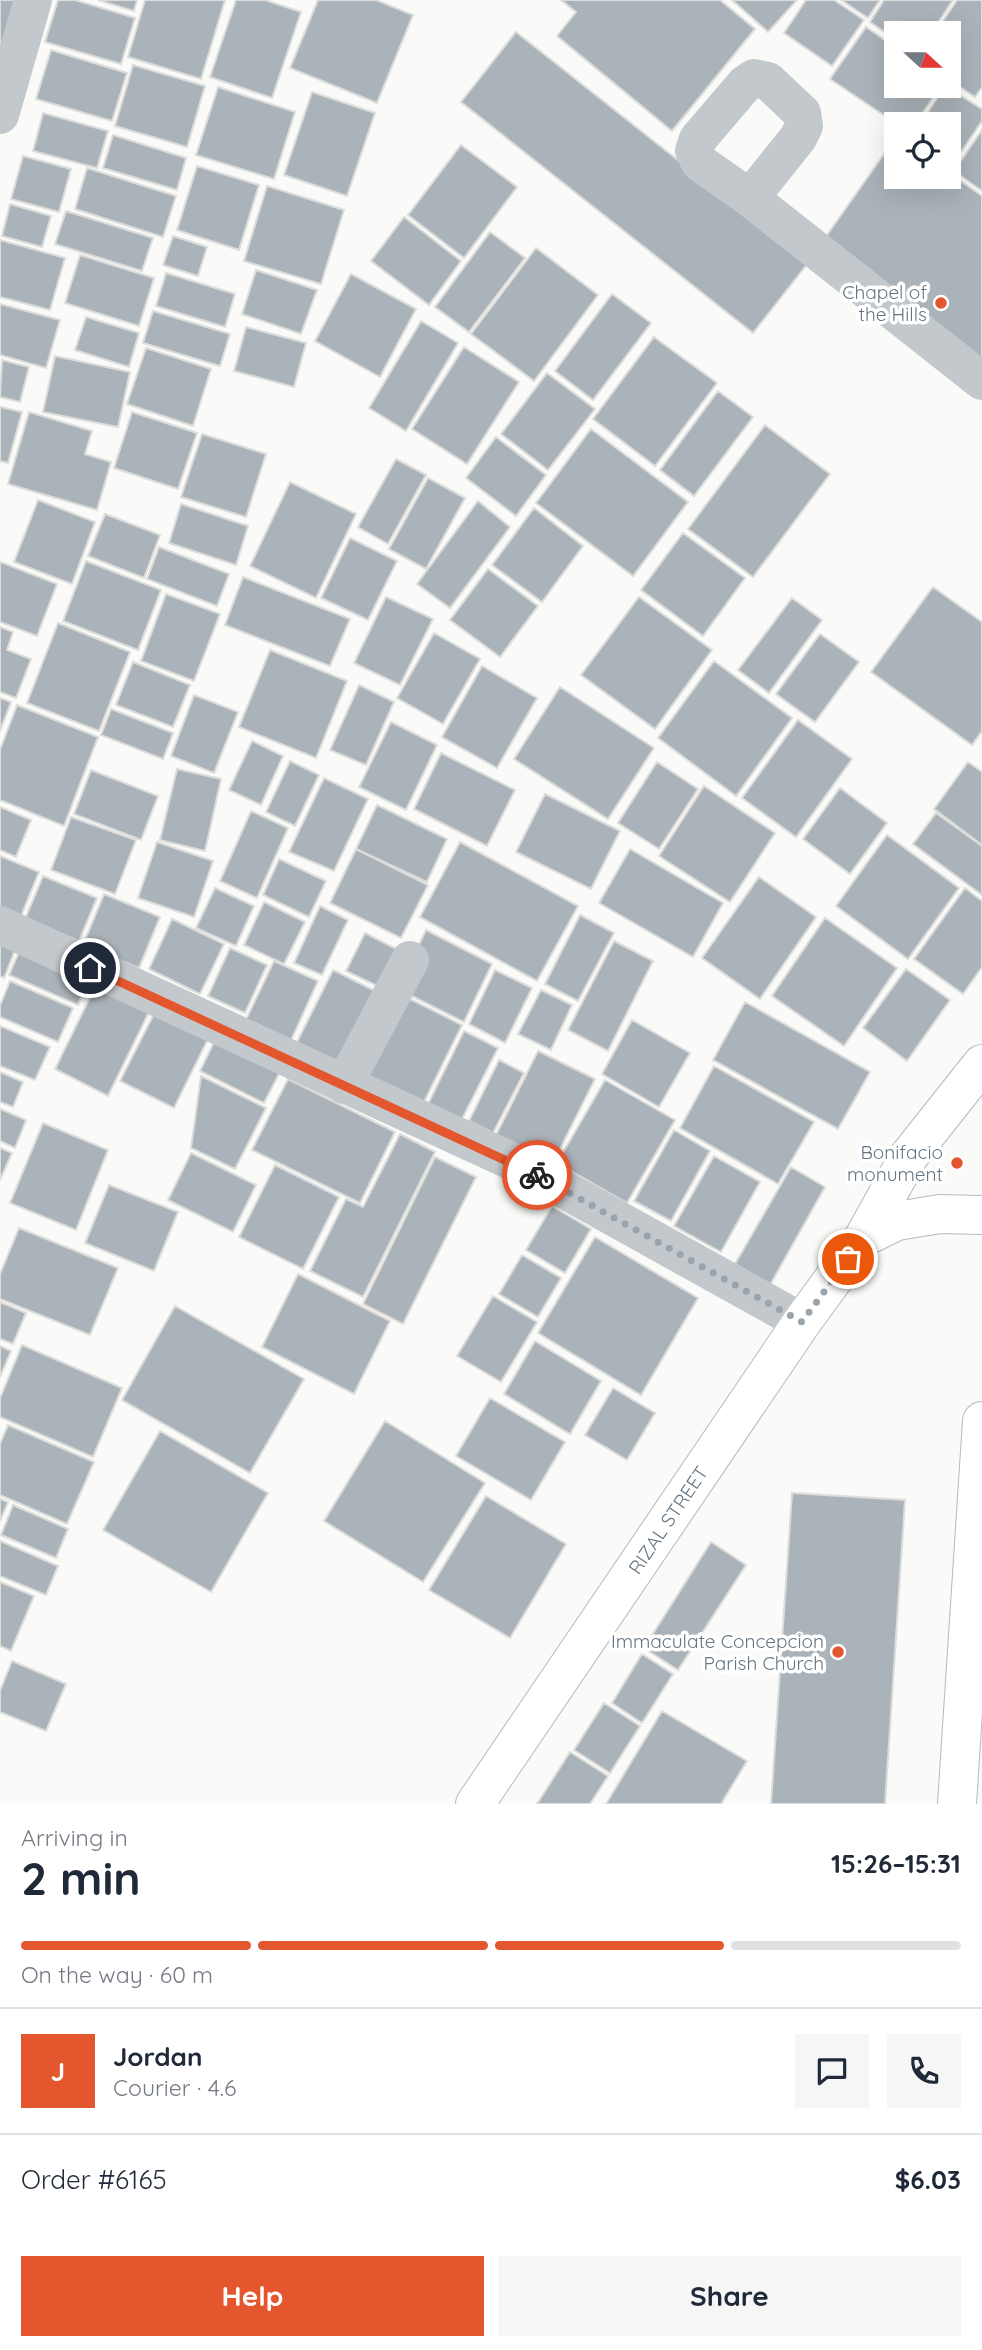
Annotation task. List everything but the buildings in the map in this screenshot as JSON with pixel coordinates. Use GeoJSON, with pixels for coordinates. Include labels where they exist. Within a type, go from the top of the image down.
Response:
{"type":"FeatureCollection","features":[{"type":"Feature","properties":{"kind":"main road","name":"RIZAL STREET"},"geometry":{"type":"LineString","coordinates":[[475,1804],[802,1322],[864,1237],[909,1156],[982,1064]]}},
{"type":"Feature","properties":{"kind":"main road","name":"RIZAL STREET"},"geometry":{"type":"LineString","coordinates":[[864,1237],[897,1221],[940,1214],[982,1215]]}},
{"type":"Feature","properties":{"kind":"main road"},"geometry":{"type":"LineString","coordinates":[[957,1804],[982,1421]]}},
{"type":"Feature","properties":{"kind":"street"},"geometry":{"type":"LineString","coordinates":[[0,116],[33,0]]}},
{"type":"Feature","properties":{"kind":"street"},"geometry":{"type":"LineString","coordinates":[[750,198],[982,381]]}},
{"type":"Feature","properties":{"kind":"street"},"geometry":{"type":"LineString","coordinates":[[0,925],[518,1164],[802,1322]]}},
{"type":"Feature","properties":{"kind":"street"},"geometry":{"type":"LineString","coordinates":[[344,1085],[410,960]]}},
{"type":"Feature","properties":{"kind":"way so far"},"geometry":{"type":"LineString","coordinates":[[537,1175],[802,1322],[848,1259]]}},
{"type":"Feature","properties":{"kind":"place","name":"Chapel of the Hills"},"geometry":{"type":"Point","coordinates":[941,303]}},
{"type":"Feature","properties":{"kind":"place","name":"Bonifacio monument"},"geometry":{"type":"Point","coordinates":[957,1163]}},
{"type":"Feature","properties":{"kind":"place","name":"Immaculate Concepcion Parish Church"},"geometry":{"type":"Point","coordinates":[838,1652]}},
{"type":"Feature","properties":{"kind":"route"},"geometry":{"type":"LineString","coordinates":[[90,968],[537,1175]]}}]}
